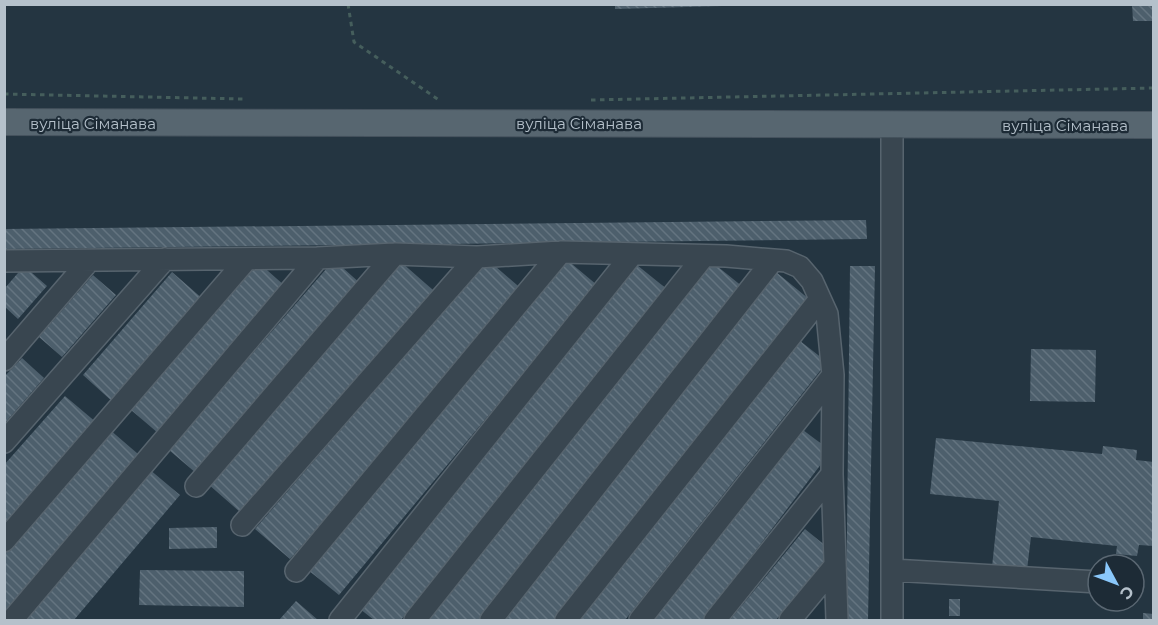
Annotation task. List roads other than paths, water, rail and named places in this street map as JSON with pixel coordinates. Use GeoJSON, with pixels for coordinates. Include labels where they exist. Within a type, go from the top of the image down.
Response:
{"type":"FeatureCollection","features":[{"type":"Feature","properties":{"kind":"main road","name":"вуліца Сіманава"},"geometry":{"type":"LineString","coordinates":[[4,122],[1154,125]]}},
{"type":"Feature","properties":{"kind":"lane"},"geometry":{"type":"LineString","coordinates":[[892,123],[892,621]]}},
{"type":"Feature","properties":{"kind":"lane"},"geometry":{"type":"LineString","coordinates":[[296,571],[561,252]]}},
{"type":"Feature","properties":{"kind":"lane"},"geometry":{"type":"LineString","coordinates":[[4,261],[318,258],[395,254],[477,257],[561,252],[773,260],[786,261],[800,267],[812,281],[827,314],[833,375],[832,474],[837,621]]}},
{"type":"Feature","properties":{"kind":"lane"},"geometry":{"type":"LineString","coordinates":[[196,486],[395,254]]}},
{"type":"Feature","properties":{"kind":"lane"},"geometry":{"type":"LineString","coordinates":[[340,621],[631,256]]}},
{"type":"Feature","properties":{"kind":"lane"},"geometry":{"type":"LineString","coordinates":[[415,621],[704,256]]}},
{"type":"Feature","properties":{"kind":"lane"},"geometry":{"type":"LineString","coordinates":[[242,525],[477,257]]}},
{"type":"Feature","properties":{"kind":"lane"},"geometry":{"type":"LineString","coordinates":[[12,621],[318,258]]}},
{"type":"Feature","properties":{"kind":"lane"},"geometry":{"type":"LineString","coordinates":[[4,442],[165,259]]}},
{"type":"Feature","properties":{"kind":"lane"},"geometry":{"type":"LineString","coordinates":[[4,541],[247,259]]}},
{"type":"Feature","properties":{"kind":"lane"},"geometry":{"type":"LineString","coordinates":[[491,621],[773,260]]}},
{"type":"Feature","properties":{"kind":"lane"},"geometry":{"type":"LineString","coordinates":[[4,360],[89,261]]}},
{"type":"Feature","properties":{"kind":"lane"},"geometry":{"type":"LineString","coordinates":[[566,621],[820,299]]}},
{"type":"Feature","properties":{"kind":"lane"},"geometry":{"type":"LineString","coordinates":[[640,621],[833,375]]}},
{"type":"Feature","properties":{"kind":"lane"},"geometry":{"type":"LineString","coordinates":[[715,621],[832,474]]}},
{"type":"Feature","properties":{"kind":"lane"},"geometry":{"type":"LineString","coordinates":[[790,621],[834,567]]}},
{"type":"Feature","properties":{"kind":"lane"},"geometry":{"type":"LineString","coordinates":[[892,570],[1086,581]]}}]}
